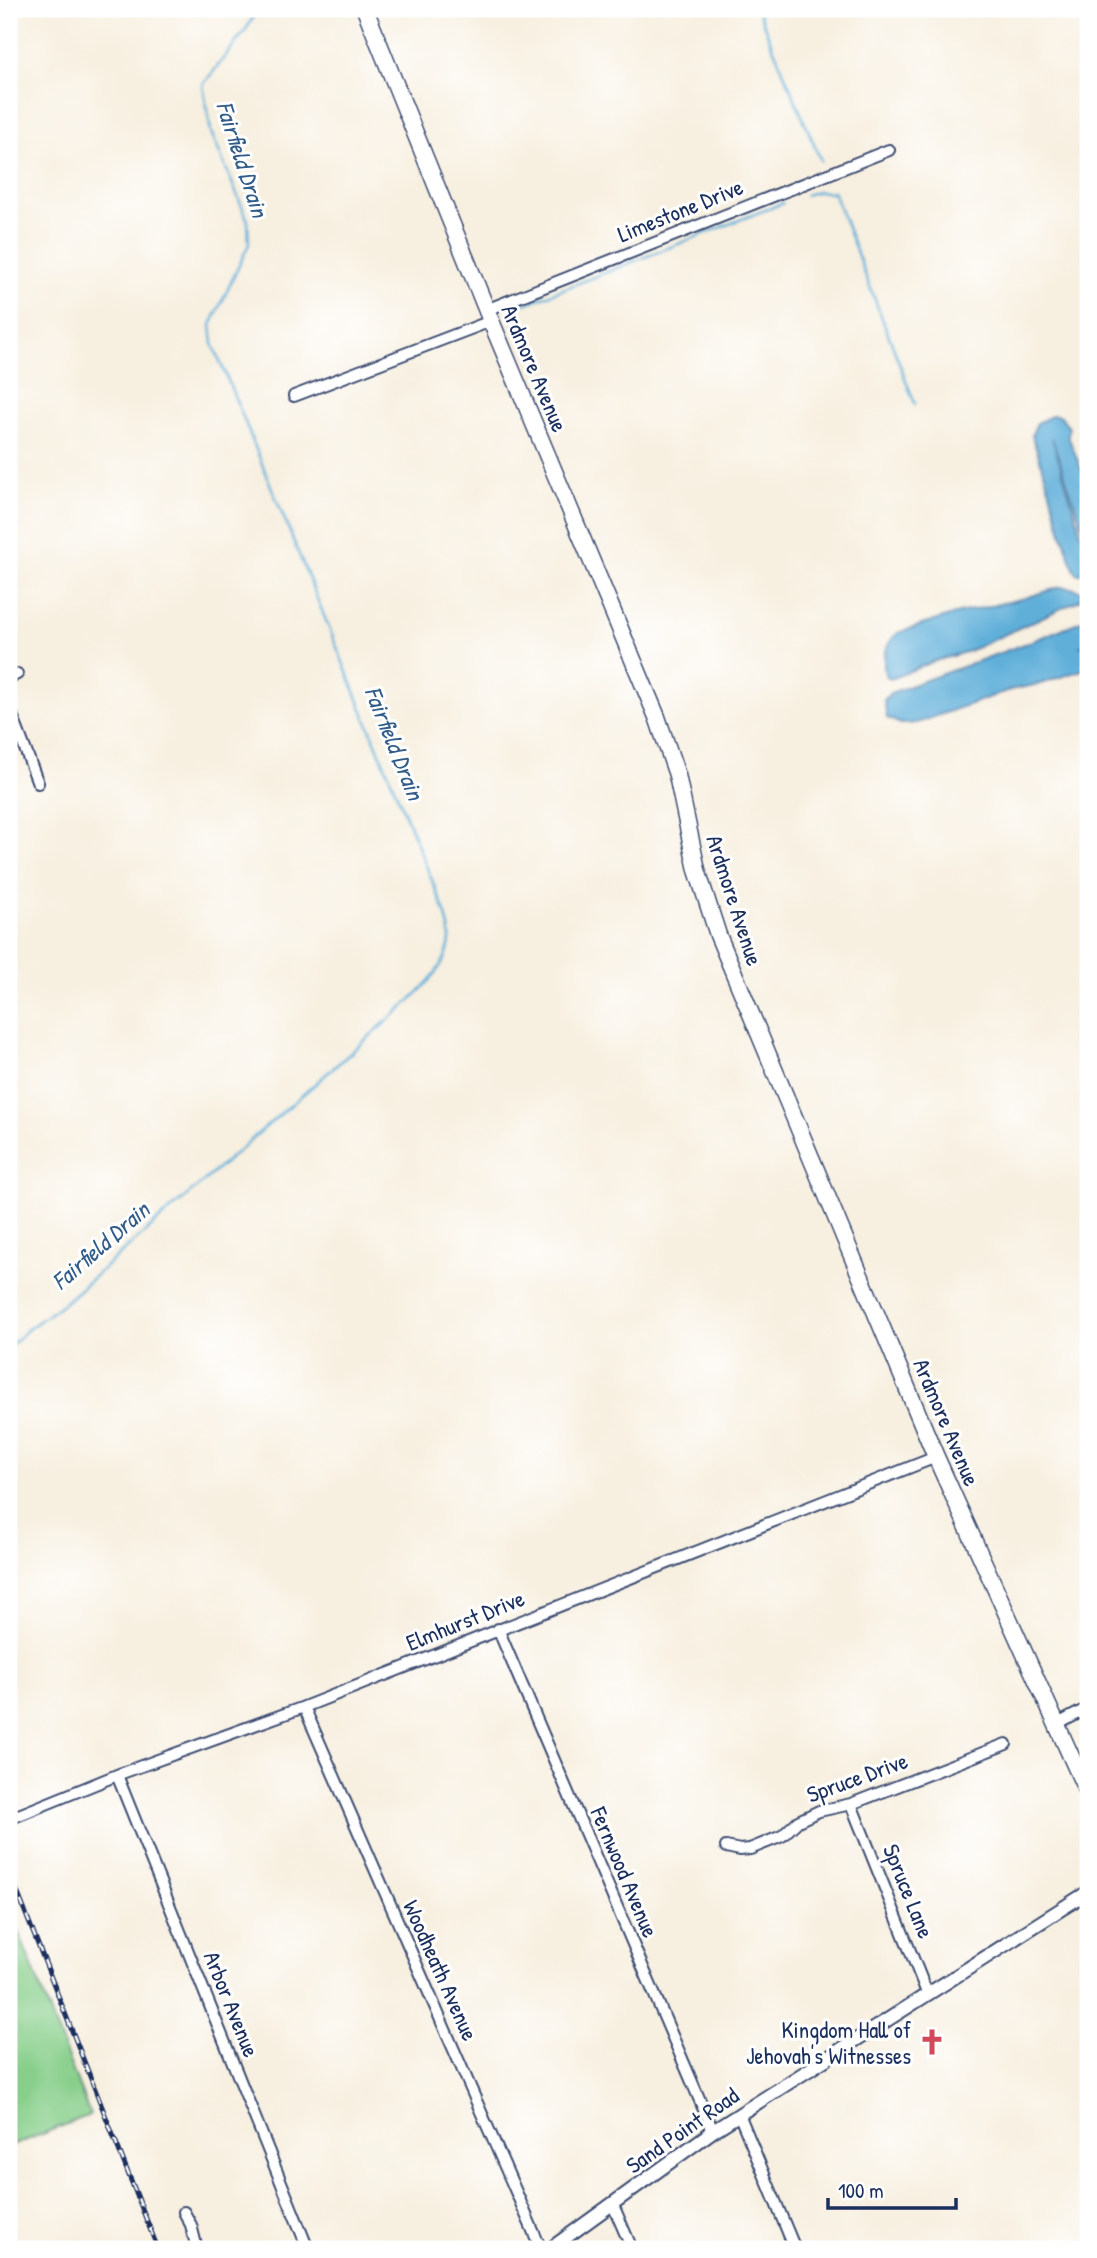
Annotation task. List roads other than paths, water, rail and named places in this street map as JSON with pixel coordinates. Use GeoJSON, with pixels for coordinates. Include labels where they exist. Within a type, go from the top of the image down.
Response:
{"type":"FeatureCollection","features":[{"type":"Feature","properties":{"kind":"main road","name":"Ardmore Avenue"},"geometry":{"type":"LineString","coordinates":[[365,9],[488,316],[657,717],[677,775],[697,870],[718,935],[936,1457],[1088,1794]]}},
{"type":"Feature","properties":{"kind":"street","name":"Limestone Drive"},"geometry":{"type":"LineString","coordinates":[[294,396],[889,150]]}},
{"type":"Feature","properties":{"kind":"street"},"geometry":{"type":"LineString","coordinates":[[9,707],[38,783]]}},
{"type":"Feature","properties":{"kind":"street","name":"Elmhurst Drive"},"geometry":{"type":"LineString","coordinates":[[9,1819],[117,1775],[304,1707],[936,1457]]}},
{"type":"Feature","properties":{"kind":"street","name":"Fernwood Avenue"},"geometry":{"type":"LineString","coordinates":[[498,1629],[713,2131]]}},
{"type":"Feature","properties":{"kind":"street","name":"Woodheath Avenue"},"geometry":{"type":"LineString","coordinates":[[304,1707],[541,2249]]}},
{"type":"Feature","properties":{"kind":"street"},"geometry":{"type":"LineString","coordinates":[[1058,1724],[1088,1707]]}},
{"type":"Feature","properties":{"kind":"street","name":"Spruce Drive"},"geometry":{"type":"LineString","coordinates":[[726,1847],[750,1849],[782,1836],[798,1821],[819,1811],[851,1804],[1006,1744]]}},
{"type":"Feature","properties":{"kind":"street","name":"Arbor Avenue"},"geometry":{"type":"LineString","coordinates":[[117,1775],[308,2249]]}},
{"type":"Feature","properties":{"kind":"street","name":"Spruce Lane"},"geometry":{"type":"LineString","coordinates":[[851,1804],[927,1993]]}},
{"type":"Feature","properties":{"kind":"street","name":"Sand Point Road"},"geometry":{"type":"LineString","coordinates":[[550,2249],[713,2131],[1088,1892]]}},
{"type":"Feature","properties":{"kind":"street"},"geometry":{"type":"LineString","coordinates":[[739,2114],[795,2249]]}},
{"type":"Feature","properties":{"kind":"street"},"geometry":{"type":"LineString","coordinates":[[613,2205],[632,2249]]}},
{"type":"Feature","properties":{"kind":"street"},"geometry":{"type":"LineString","coordinates":[[184,2212],[191,2225],[197,2249]]}},
{"type":"Feature","properties":{"kind":"water"},"geometry":{"type":"Polygon","coordinates":[[[1053,415],[1061,416],[1069,428],[1068,436],[1088,486],[1088,543],[1052,438],[1088,556],[1088,573],[1077,574],[1075,571],[1033,440],[1032,434],[1037,423],[1053,415]]]}},
{"type":"Feature","properties":{"kind":"water"},"geometry":{"type":"Polygon","coordinates":[[[1060,587],[1079,590],[1085,593],[1086,597],[969,651],[932,662],[891,679],[886,677],[885,653],[898,633],[955,614],[1060,587]]]}},
{"type":"Feature","properties":{"kind":"water"},"geometry":{"type":"Polygon","coordinates":[[[1088,618],[1088,643],[1081,646],[1088,647],[1088,668],[1040,684],[1010,690],[917,723],[901,724],[887,718],[884,700],[890,693],[1088,618]]]}},
{"type":"Feature","properties":{"kind":"waterway","name":"Fairfield Drain"},"geometry":{"type":"LineString","coordinates":[[9,1347],[28,1329],[64,1303],[402,1008],[439,968],[450,940],[445,912],[213,344],[211,325],[249,244],[248,221],[211,132],[203,85],[247,28],[258,9]]}},
{"type":"Feature","properties":{"kind":"waterway"},"geometry":{"type":"LineString","coordinates":[[757,9],[821,161]]}},
{"type":"Feature","properties":{"kind":"waterway"},"geometry":{"type":"LineString","coordinates":[[805,195],[820,191],[832,193]]}},
{"type":"Feature","properties":{"kind":"waterway"},"geometry":{"type":"LineString","coordinates":[[833,191],[915,404]]}},
{"type":"Feature","properties":{"kind":"waterway"},"geometry":{"type":"LineString","coordinates":[[525,304],[783,203]]}},
{"type":"Feature","properties":{"kind":"railway"},"geometry":{"type":"LineString","coordinates":[[9,1871],[158,2249]]}},
{"type":"Feature","properties":{"kind":"place","name":"Kingdom Hall of Jehovah's Witnesses"},"geometry":{"type":"Point","coordinates":[932,2042]}}]}
